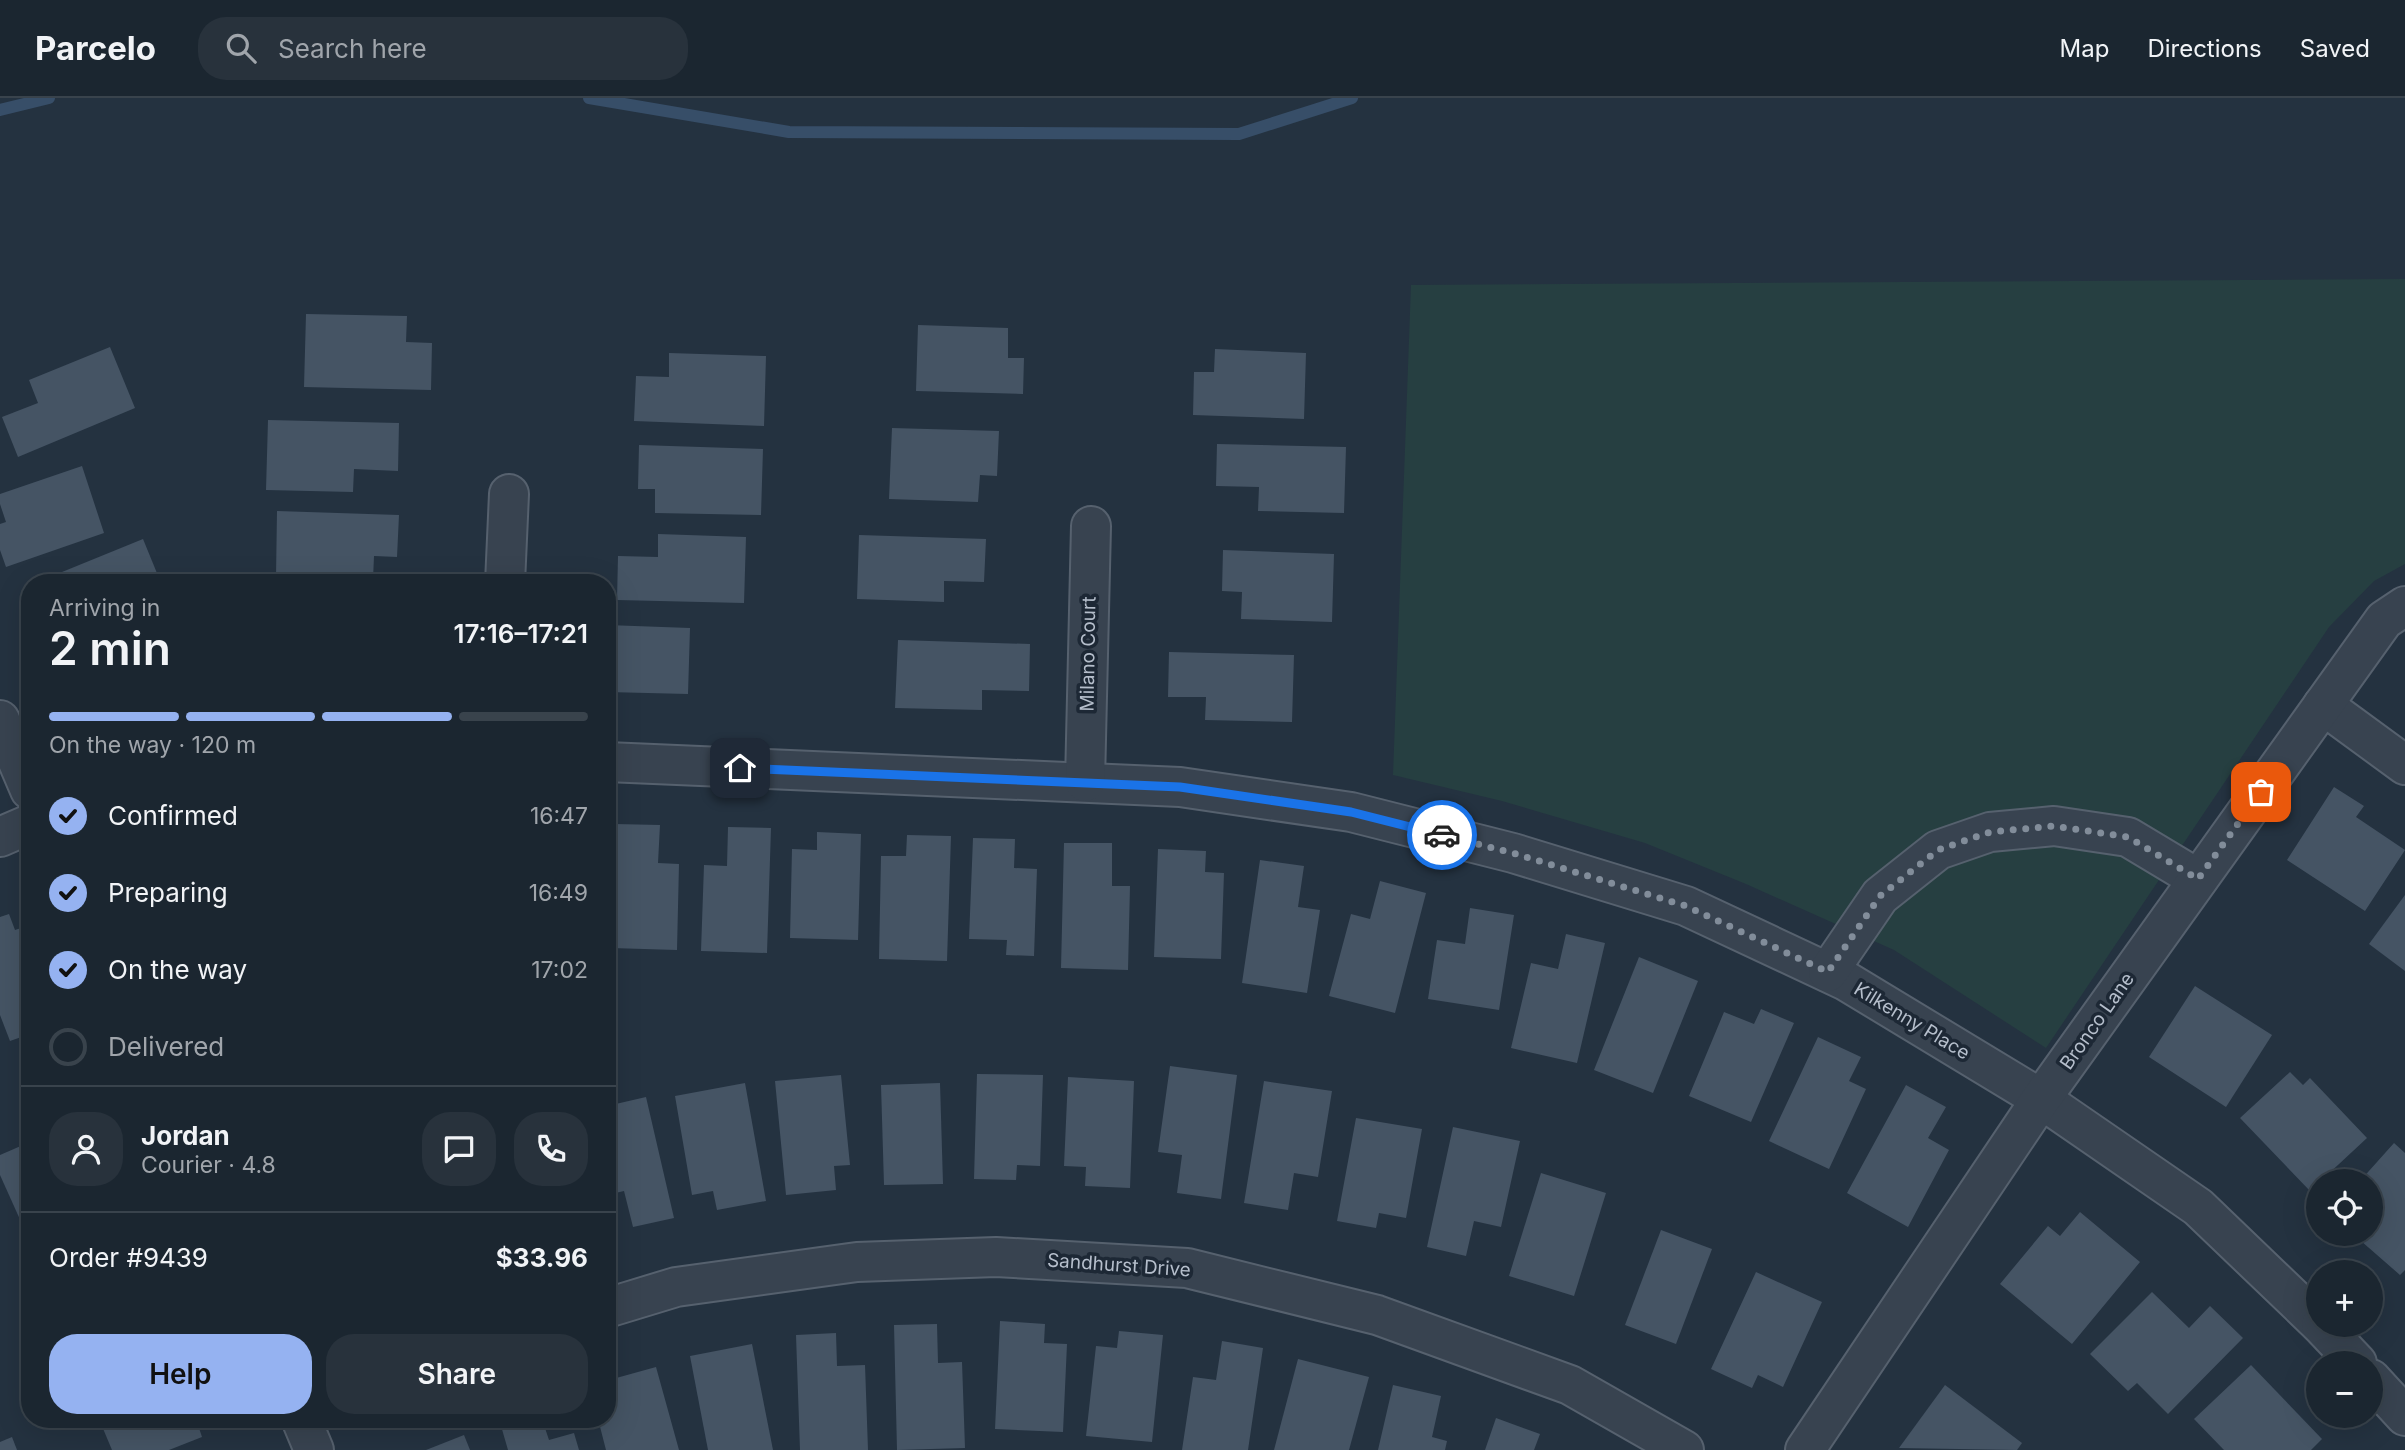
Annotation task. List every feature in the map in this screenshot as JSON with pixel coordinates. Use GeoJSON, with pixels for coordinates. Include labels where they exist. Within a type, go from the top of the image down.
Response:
{"type":"FeatureCollection","features":[{"type":"Feature","properties":{"kind":"street"},"geometry":{"type":"LineString","coordinates":[[505,574],[509,494]]}},
{"type":"Feature","properties":{"kind":"street","name":"Milano Court"},"geometry":{"type":"LineString","coordinates":[[1085,782],[1091,526]]}},
{"type":"Feature","properties":{"kind":"street","name":"Bronco Lane"},"geometry":{"type":"LineString","coordinates":[[1805,1450],[2041,1099],[2384,620],[2405,606]]}},
{"type":"Feature","properties":{"kind":"street"},"geometry":{"type":"LineString","coordinates":[[2323,705],[2405,765]]}},
{"type":"Feature","properties":{"kind":"street"},"geometry":{"type":"LineString","coordinates":[[0,720],[21,769]]}},
{"type":"Feature","properties":{"kind":"street","name":"Kilkenny Place"},"geometry":{"type":"LineString","coordinates":[[616,762],[1180,787],[1351,812],[1500,850],[1686,906],[1828,972],[2041,1099],[2198,1207],[2306,1311]]}},
{"type":"Feature","properties":{"kind":"street"},"geometry":{"type":"LineString","coordinates":[[1828,972],[1880,896],[1938,850],[1990,832],[2054,826],[2128,837],[2198,879]]}},
{"type":"Feature","properties":{"kind":"street"},"geometry":{"type":"LineString","coordinates":[[0,837],[21,828]]}},
{"type":"Feature","properties":{"kind":"street","name":"Sandhurst Drive"},"geometry":{"type":"LineString","coordinates":[[616,1305],[676,1287],[857,1262],[996,1257],[1187,1268],[1377,1315],[1544,1375],[1570,1385],[1684,1450]]}},
{"type":"Feature","properties":{"kind":"street","name":"Kilkenny Place"},"geometry":{"type":"LineString","coordinates":[[2332,1337],[2346,1351]]}},
{"type":"Feature","properties":{"kind":"street"},"geometry":{"type":"LineString","coordinates":[[2383,1392],[2405,1416]]}},
{"type":"Feature","properties":{"kind":"green space"},"geometry":{"type":"Polygon","coordinates":[[[2405,279],[2405,564],[2374,581],[2329,627],[2046,1048],[1894,950],[1746,884],[1645,843],[1502,801],[1393,775],[1411,285],[2405,279]]]}},
{"type":"Feature","properties":{"kind":"building"},"geometry":{"type":"Polygon","coordinates":[[[306,314],[407,316],[406,342],[432,343],[431,390],[304,387],[306,314]]]}},
{"type":"Feature","properties":{"kind":"building"},"geometry":{"type":"Polygon","coordinates":[[[918,325],[1008,328],[1008,358],[1024,358],[1023,394],[916,391],[918,325]]]}},
{"type":"Feature","properties":{"kind":"building"},"geometry":{"type":"Polygon","coordinates":[[[110,347],[135,408],[18,457],[2,417],[38,403],[29,380],[110,347]]]}},
{"type":"Feature","properties":{"kind":"building"},"geometry":{"type":"Polygon","coordinates":[[[1215,349],[1306,353],[1304,419],[1193,415],[1194,372],[1214,372],[1215,349]]]}},
{"type":"Feature","properties":{"kind":"building"},"geometry":{"type":"Polygon","coordinates":[[[669,353],[766,356],[764,426],[634,421],[636,376],[669,377],[669,353]]]}},
{"type":"Feature","properties":{"kind":"building"},"geometry":{"type":"Polygon","coordinates":[[[268,420],[399,423],[398,471],[354,469],[353,492],[266,490],[268,420]]]}},
{"type":"Feature","properties":{"kind":"building"},"geometry":{"type":"Polygon","coordinates":[[[892,428],[999,431],[997,476],[980,475],[978,502],[889,499],[892,428]]]}},
{"type":"Feature","properties":{"kind":"building"},"geometry":{"type":"Polygon","coordinates":[[[1217,444],[1346,447],[1344,513],[1258,511],[1259,487],[1216,486],[1217,444]]]}},
{"type":"Feature","properties":{"kind":"building"},"geometry":{"type":"Polygon","coordinates":[[[639,445],[763,449],[761,515],[655,513],[655,489],[638,489],[639,445]]]}},
{"type":"Feature","properties":{"kind":"building"},"geometry":{"type":"Polygon","coordinates":[[[82,466],[104,533],[6,567],[0,550],[0,524],[6,522],[0,494],[82,466]]]}},
{"type":"Feature","properties":{"kind":"building"},"geometry":{"type":"Polygon","coordinates":[[[277,511],[399,515],[397,557],[374,556],[373,574],[276,574],[277,511]]]}},
{"type":"Feature","properties":{"kind":"building"},"geometry":{"type":"Polygon","coordinates":[[[658,534],[746,537],[744,603],[617,600],[618,556],[658,557],[658,534]]]}},
{"type":"Feature","properties":{"kind":"building"},"geometry":{"type":"Polygon","coordinates":[[[859,535],[986,539],[984,582],[944,581],[944,602],[857,599],[859,535]]]}},
{"type":"Feature","properties":{"kind":"building"},"geometry":{"type":"Polygon","coordinates":[[[143,539],[157,574],[63,574],[62,572],[143,539]]]}},
{"type":"Feature","properties":{"kind":"building"},"geometry":{"type":"Polygon","coordinates":[[[1223,550],[1334,554],[1332,622],[1241,619],[1242,592],[1222,591],[1223,550]]]}},
{"type":"Feature","properties":{"kind":"building"},"geometry":{"type":"Polygon","coordinates":[[[616,625],[690,628],[688,694],[616,692],[616,625]]]}},
{"type":"Feature","properties":{"kind":"building"},"geometry":{"type":"Polygon","coordinates":[[[898,640],[1030,644],[1029,691],[982,690],[982,710],[895,708],[898,640]]]}},
{"type":"Feature","properties":{"kind":"building"},"geometry":{"type":"Polygon","coordinates":[[[1169,652],[1294,655],[1292,722],[1205,720],[1206,697],[1168,697],[1169,652]]]}},
{"type":"Feature","properties":{"kind":"building"},"geometry":{"type":"Polygon","coordinates":[[[2334,787],[2364,806],[2356,817],[2405,850],[2365,911],[2287,860],[2334,787]]]}},
{"type":"Feature","properties":{"kind":"building"},"geometry":{"type":"Polygon","coordinates":[[[616,824],[660,825],[658,863],[679,864],[677,950],[616,948],[616,824]]]}},
{"type":"Feature","properties":{"kind":"building"},"geometry":{"type":"Polygon","coordinates":[[[728,827],[771,828],[767,953],[701,951],[704,865],[727,866],[728,827]]]}},
{"type":"Feature","properties":{"kind":"building"},"geometry":{"type":"Polygon","coordinates":[[[817,832],[861,834],[858,940],[790,938],[792,849],[817,850],[817,832]]]}},
{"type":"Feature","properties":{"kind":"building"},"geometry":{"type":"Polygon","coordinates":[[[907,835],[951,836],[947,961],[879,959],[881,856],[906,856],[907,835]]]}},
{"type":"Feature","properties":{"kind":"building"},"geometry":{"type":"Polygon","coordinates":[[[973,838],[1015,839],[1014,868],[1037,869],[1034,956],[1006,955],[1007,940],[969,939],[973,838]]]}},
{"type":"Feature","properties":{"kind":"building"},"geometry":{"type":"Polygon","coordinates":[[[1064,843],[1112,843],[1112,886],[1130,886],[1128,970],[1061,968],[1064,843]]]}},
{"type":"Feature","properties":{"kind":"building"},"geometry":{"type":"Polygon","coordinates":[[[1158,849],[1206,851],[1205,872],[1224,873],[1221,959],[1154,957],[1158,849]]]}},
{"type":"Feature","properties":{"kind":"building"},"geometry":{"type":"Polygon","coordinates":[[[1260,860],[1304,866],[1298,907],[1320,910],[1307,993],[1242,983],[1260,860]]]}},
{"type":"Feature","properties":{"kind":"building"},"geometry":{"type":"Polygon","coordinates":[[[1380,881],[1426,893],[1395,1013],[1329,996],[1351,914],[1370,919],[1380,881]]]}},
{"type":"Feature","properties":{"kind":"building"},"geometry":{"type":"Polygon","coordinates":[[[2405,895],[2405,971],[2369,944],[2405,895]]]}},
{"type":"Feature","properties":{"kind":"building"},"geometry":{"type":"Polygon","coordinates":[[[1470,908],[1514,915],[1499,1010],[1428,999],[1437,940],[1465,944],[1470,908]]]}},
{"type":"Feature","properties":{"kind":"building"},"geometry":{"type":"Polygon","coordinates":[[[9,914],[15,930],[21,928],[21,1037],[10,1041],[0,1015],[0,917],[9,914]]]}},
{"type":"Feature","properties":{"kind":"building"},"geometry":{"type":"Polygon","coordinates":[[[1566,934],[1605,943],[1577,1063],[1511,1048],[1531,963],[1558,969],[1566,934]]]}},
{"type":"Feature","properties":{"kind":"building"},"geometry":{"type":"Polygon","coordinates":[[[1639,957],[1698,981],[1653,1093],[1594,1070],[1639,957]]]}},
{"type":"Feature","properties":{"kind":"building"},"geometry":{"type":"Polygon","coordinates":[[[2195,986],[2272,1035],[2226,1107],[2149,1057],[2195,986]]]}},
{"type":"Feature","properties":{"kind":"building"},"geometry":{"type":"Polygon","coordinates":[[[1761,1009],[1794,1023],[1751,1122],[1689,1096],[1724,1012],[1754,1024],[1761,1009]]]}},
{"type":"Feature","properties":{"kind":"building"},"geometry":{"type":"Polygon","coordinates":[[[1818,1037],[1861,1057],[1849,1081],[1866,1089],[1829,1169],[1769,1141],[1818,1037]]]}},
{"type":"Feature","properties":{"kind":"building"},"geometry":{"type":"Polygon","coordinates":[[[1170,1066],[1237,1075],[1221,1199],[1177,1193],[1182,1155],[1158,1152],[1170,1066]]]}},
{"type":"Feature","properties":{"kind":"building"},"geometry":{"type":"Polygon","coordinates":[[[2290,1072],[2303,1085],[2310,1078],[2367,1138],[2334,1169],[2306,1169],[2306,1187],[2240,1118],[2290,1072]]]}},
{"type":"Feature","properties":{"kind":"building"},"geometry":{"type":"Polygon","coordinates":[[[977,1074],[1043,1075],[1040,1166],[1017,1165],[1016,1180],[974,1179],[977,1074]]]}},
{"type":"Feature","properties":{"kind":"building"},"geometry":{"type":"Polygon","coordinates":[[[841,1075],[850,1165],[834,1166],[836,1190],[786,1195],[775,1081],[841,1075]]]}},
{"type":"Feature","properties":{"kind":"building"},"geometry":{"type":"Polygon","coordinates":[[[1068,1077],[1134,1081],[1130,1188],[1085,1186],[1086,1167],[1064,1166],[1068,1077]]]}},
{"type":"Feature","properties":{"kind":"building"},"geometry":{"type":"Polygon","coordinates":[[[1264,1081],[1332,1091],[1318,1177],[1294,1173],[1288,1210],[1244,1203],[1264,1081]]]}},
{"type":"Feature","properties":{"kind":"building"},"geometry":{"type":"Polygon","coordinates":[[[745,1083],[766,1201],[717,1210],[713,1191],[692,1195],[675,1096],[745,1083]]]}},
{"type":"Feature","properties":{"kind":"building"},"geometry":{"type":"Polygon","coordinates":[[[940,1083],[943,1184],[884,1185],[881,1085],[940,1083]]]}},
{"type":"Feature","properties":{"kind":"building"},"geometry":{"type":"Polygon","coordinates":[[[1906,1085],[1946,1107],[1928,1138],[1949,1150],[1908,1227],[1847,1193],[1906,1085]]]}},
{"type":"Feature","properties":{"kind":"building"},"geometry":{"type":"Polygon","coordinates":[[[646,1097],[674,1218],[633,1227],[624,1191],[616,1193],[616,1104],[646,1097]]]}},
{"type":"Feature","properties":{"kind":"building"},"geometry":{"type":"Polygon","coordinates":[[[1356,1118],[1422,1129],[1406,1218],[1379,1213],[1376,1228],[1337,1221],[1356,1118]]]}},
{"type":"Feature","properties":{"kind":"building"},"geometry":{"type":"Polygon","coordinates":[[[1453,1127],[1520,1141],[1501,1227],[1474,1221],[1466,1256],[1427,1247],[1453,1127]]]}},
{"type":"Feature","properties":{"kind":"building"},"geometry":{"type":"Polygon","coordinates":[[[2394,1143],[2405,1153],[2405,1270],[2400,1275],[2367,1246],[2383,1246],[2383,1169],[2371,1169],[2394,1143]]]}},
{"type":"Feature","properties":{"kind":"building"},"geometry":{"type":"Polygon","coordinates":[[[21,1146],[21,1222],[0,1175],[0,1155],[21,1146]]]}},
{"type":"Feature","properties":{"kind":"building"},"geometry":{"type":"Polygon","coordinates":[[[1541,1173],[1606,1193],[1574,1296],[1509,1276],[1541,1173]]]}},
{"type":"Feature","properties":{"kind":"building"},"geometry":{"type":"Polygon","coordinates":[[[2080,1212],[2140,1262],[2072,1344],[2000,1284],[2048,1226],[2060,1236],[2080,1212]]]}},
{"type":"Feature","properties":{"kind":"building"},"geometry":{"type":"Polygon","coordinates":[[[1661,1230],[1712,1249],[1676,1344],[1625,1325],[1661,1230]]]}},
{"type":"Feature","properties":{"kind":"building"},"geometry":{"type":"Polygon","coordinates":[[[1756,1272],[1822,1302],[1783,1387],[1758,1375],[1752,1388],[1711,1369],[1756,1272]]]}},
{"type":"Feature","properties":{"kind":"building"},"geometry":{"type":"Polygon","coordinates":[[[2152,1292],[2189,1328],[2210,1306],[2243,1338],[2168,1414],[2137,1383],[2128,1391],[2090,1354],[2152,1292]]]}},
{"type":"Feature","properties":{"kind":"building"},"geometry":{"type":"Polygon","coordinates":[[[1000,1321],[1045,1324],[1044,1343],[1067,1344],[1063,1432],[995,1429],[1000,1321]]]}},
{"type":"Feature","properties":{"kind":"building"},"geometry":{"type":"Polygon","coordinates":[[[937,1324],[938,1363],[962,1362],[965,1448],[897,1450],[894,1325],[937,1324]]]}},
{"type":"Feature","properties":{"kind":"building"},"geometry":{"type":"Polygon","coordinates":[[[1119,1331],[1163,1335],[1152,1442],[1086,1436],[1096,1346],[1117,1348],[1119,1331]]]}},
{"type":"Feature","properties":{"kind":"building"},"geometry":{"type":"Polygon","coordinates":[[[836,1333],[837,1366],[865,1365],[868,1450],[800,1450],[796,1335],[836,1333]]]}},
{"type":"Feature","properties":{"kind":"building"},"geometry":{"type":"Polygon","coordinates":[[[1222,1341],[1263,1348],[1248,1450],[1182,1450],[1193,1377],[1216,1380],[1222,1341]]]}},
{"type":"Feature","properties":{"kind":"building"},"geometry":{"type":"Polygon","coordinates":[[[752,1344],[773,1450],[708,1450],[690,1356],[752,1344]]]}},
{"type":"Feature","properties":{"kind":"building"},"geometry":{"type":"Polygon","coordinates":[[[1298,1359],[1369,1377],[1349,1450],[1274,1450],[1298,1359]]]}},
{"type":"Feature","properties":{"kind":"building"},"geometry":{"type":"Polygon","coordinates":[[[2251,1365],[2306,1422],[2306,1428],[2311,1428],[2322,1439],[2311,1450],[2224,1450],[2194,1419],[2251,1365]]]}},
{"type":"Feature","properties":{"kind":"building"},"geometry":{"type":"Polygon","coordinates":[[[656,1367],[679,1450],[606,1450],[600,1428],[616,1428],[616,1378],[656,1367]]]}},
{"type":"Feature","properties":{"kind":"building"},"geometry":{"type":"Polygon","coordinates":[[[1393,1385],[1441,1396],[1432,1437],[1447,1441],[1445,1450],[1378,1450],[1393,1385]]]}},
{"type":"Feature","properties":{"kind":"building"},"geometry":{"type":"Polygon","coordinates":[[[1945,1385],[2022,1443],[2017,1450],[1899,1448],[1945,1385]]]}},
{"type":"Feature","properties":{"kind":"building"},"geometry":{"type":"Polygon","coordinates":[[[1496,1418],[1540,1434],[1534,1450],[1485,1450],[1496,1418]]]}},
{"type":"Feature","properties":{"kind":"building"},"geometry":{"type":"Polygon","coordinates":[[[103,1428],[199,1428],[202,1437],[169,1450],[112,1450],[103,1428]]]}},
{"type":"Feature","properties":{"kind":"building"},"geometry":{"type":"Polygon","coordinates":[[[502,1428],[545,1428],[549,1440],[574,1433],[579,1450],[508,1450],[502,1428]]]}},
{"type":"Feature","properties":{"kind":"building"},"geometry":{"type":"Polygon","coordinates":[[[464,1435],[470,1450],[426,1450],[464,1435]]]}},
{"type":"Feature","properties":{"kind":"building"},"geometry":{"type":"Polygon","coordinates":[[[12,1437],[17,1450],[0,1450],[0,1442],[12,1437]]]}},
{"type":"Feature","properties":{"kind":"waterway"},"geometry":{"type":"LineString","coordinates":[[0,110],[49,98]]}},
{"type":"Feature","properties":{"kind":"waterway"},"geometry":{"type":"LineString","coordinates":[[589,98],[789,132],[1239,134],[1352,98]]}},
{"type":"Feature","properties":{"kind":"way so far"},"geometry":{"type":"LineString","coordinates":[[1442,835],[1513,853],[1686,906],[1828,972],[1880,896],[1938,850],[1990,832],[2054,826],[2128,837],[2198,879],[2261,792]]}},
{"type":"Feature","properties":{"kind":"route"},"geometry":{"type":"LineString","coordinates":[[740,768],[1180,787],[1351,812],[1442,835]]}}]}
